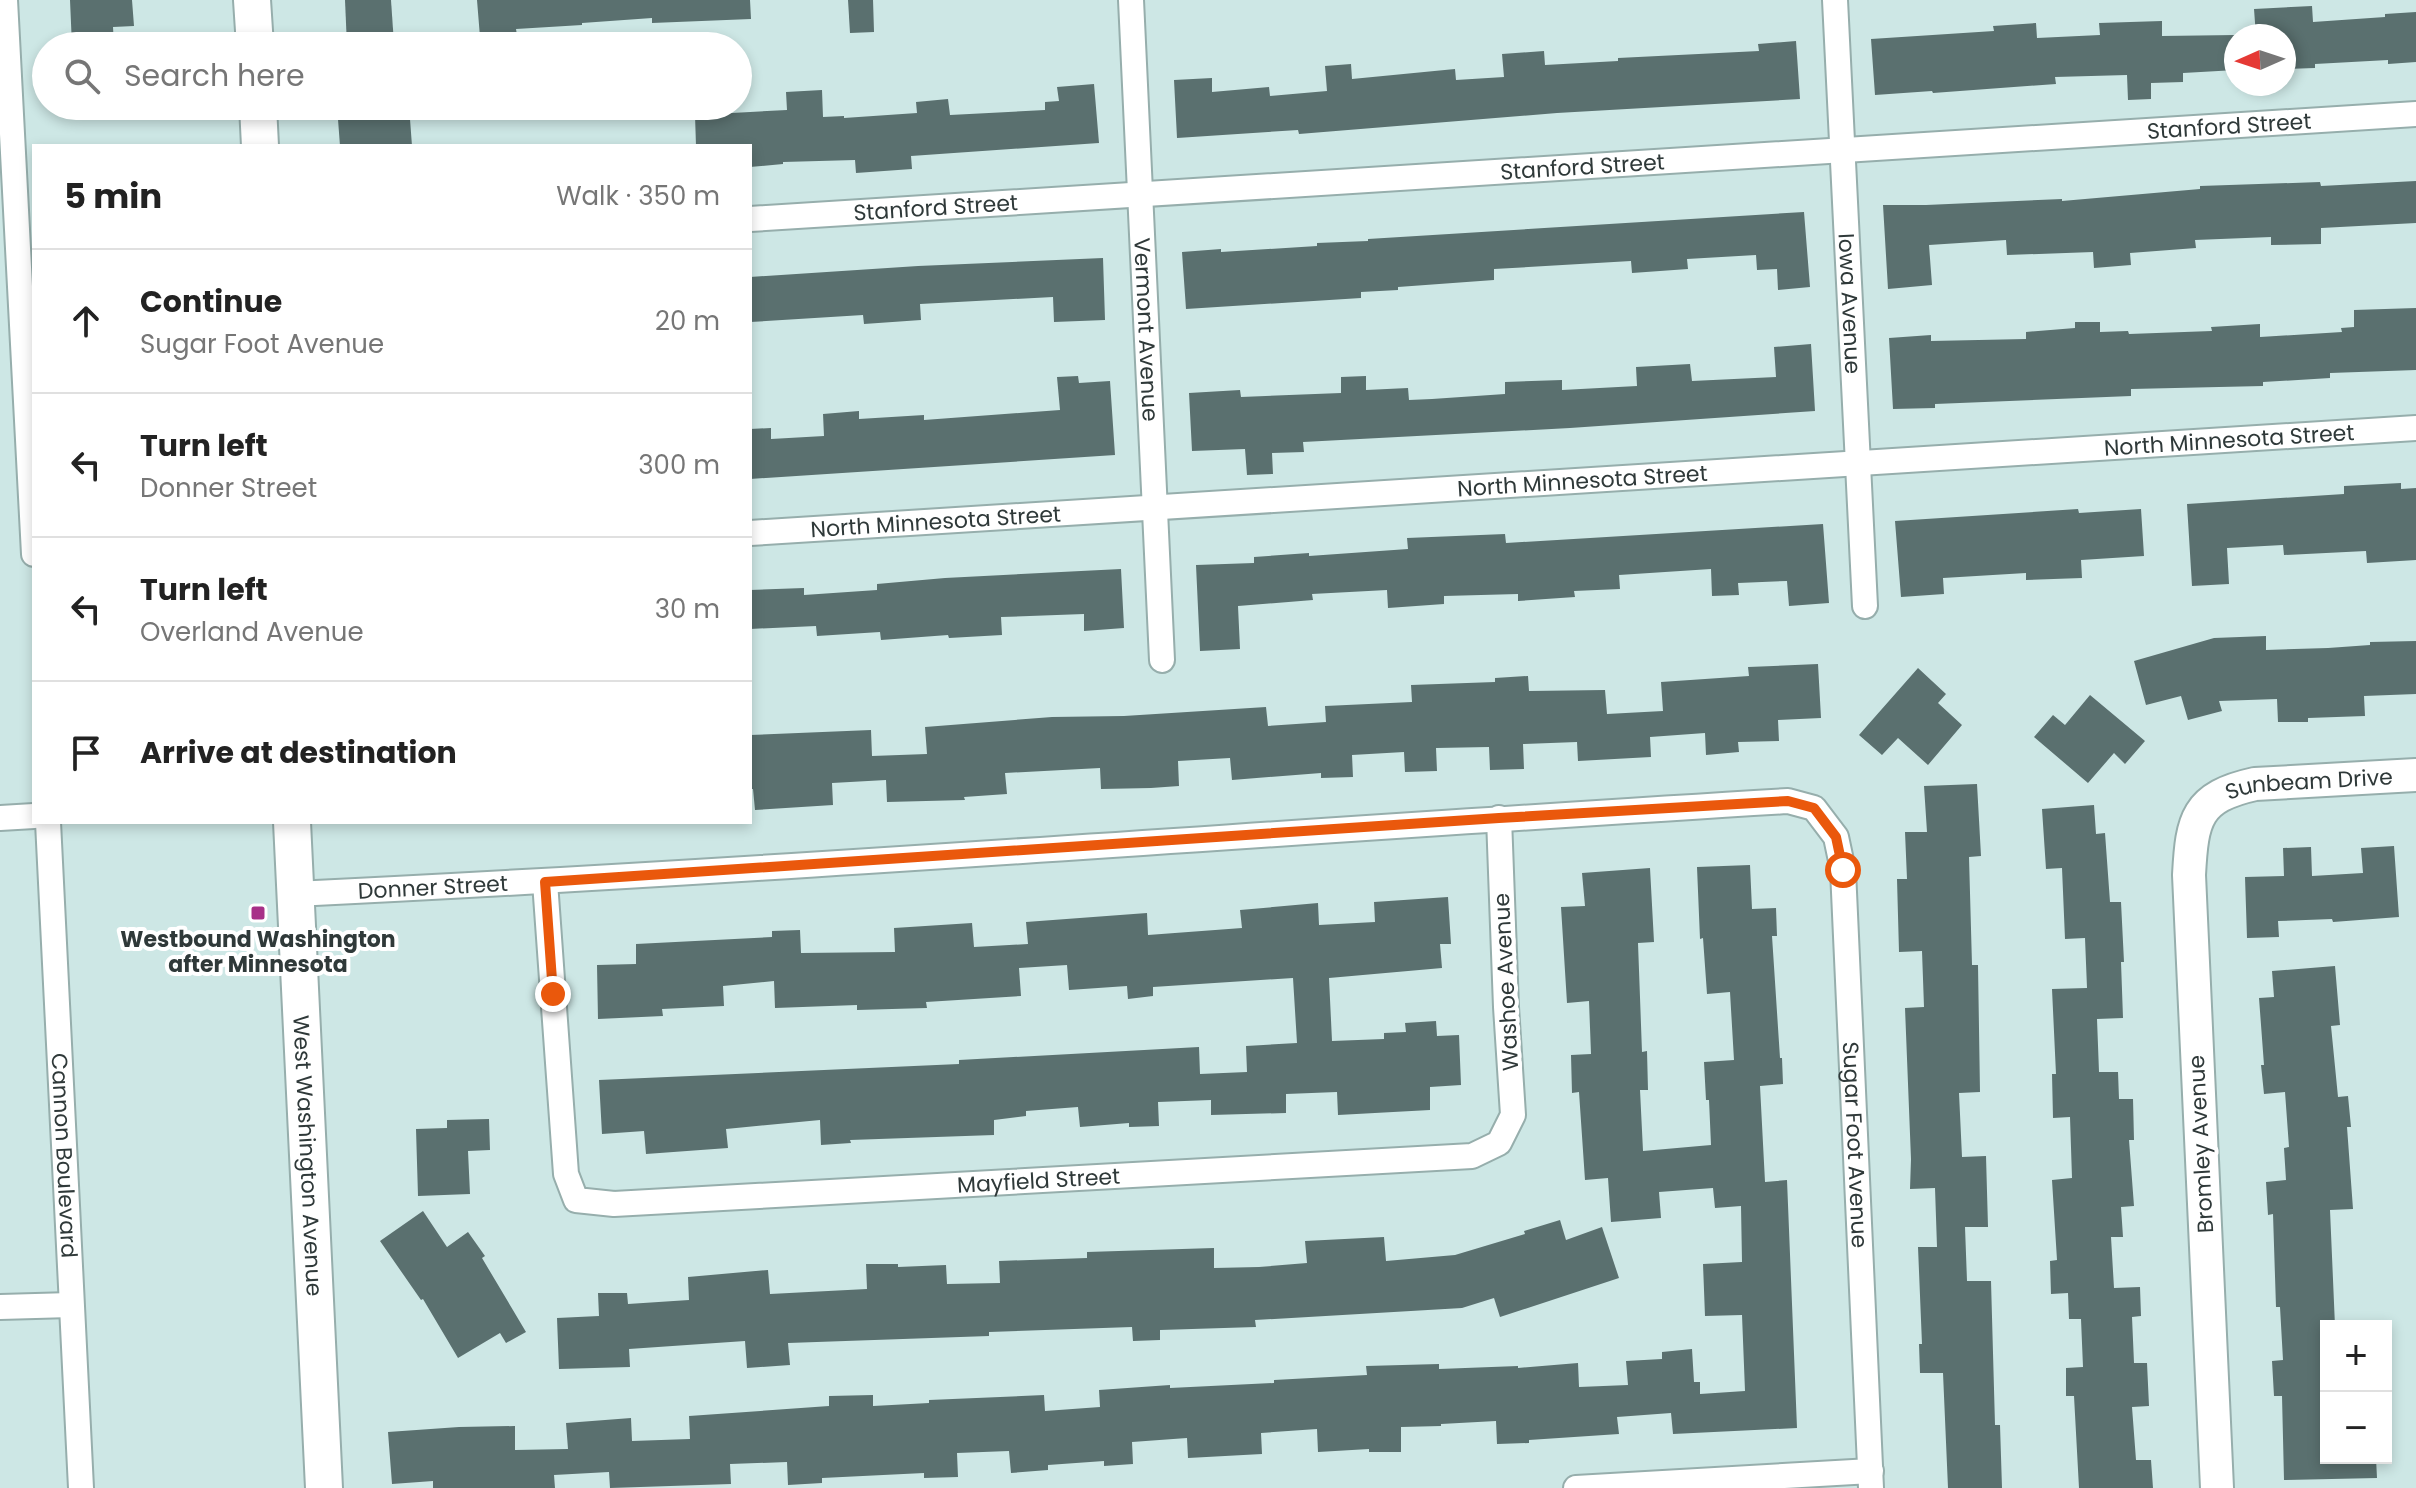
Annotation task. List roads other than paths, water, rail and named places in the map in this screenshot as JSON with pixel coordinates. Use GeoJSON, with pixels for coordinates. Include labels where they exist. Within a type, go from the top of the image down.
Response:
{"type":"FeatureCollection","features":[{"type":"Feature","properties":{"kind":"main road"},"geometry":{"type":"LineString","coordinates":[[252,0],[254,32]]}},
{"type":"Feature","properties":{"kind":"main road"},"geometry":{"type":"LineString","coordinates":[[259,120],[260,144]]}},
{"type":"Feature","properties":{"kind":"main road","name":"West Washington Avenue"},"geometry":{"type":"LineString","coordinates":[[292,824],[324,1488]]}},
{"type":"Feature","properties":{"kind":"street"},"geometry":{"type":"LineString","coordinates":[[5,0],[32,516]]}},
{"type":"Feature","properties":{"kind":"street","name":"Vermont Avenue"},"geometry":{"type":"LineString","coordinates":[[1131,0],[1162,660]]}},
{"type":"Feature","properties":{"kind":"street","name":"Iowa Avenue"},"geometry":{"type":"LineString","coordinates":[[1835,0],[1865,606]]}},
{"type":"Feature","properties":{"kind":"street","name":"Stanford Street"},"geometry":{"type":"LineString","coordinates":[[752,219],[2416,114]]}},
{"type":"Feature","properties":{"kind":"street","name":"North Minnesota Street"},"geometry":{"type":"LineString","coordinates":[[752,533],[2416,428]]}},
{"type":"Feature","properties":{"kind":"street","name":"Sunbeam Drive"},"geometry":{"type":"LineString","coordinates":[[2207,804],[2230,790],[2255,784],[2416,775]]}},
{"type":"Feature","properties":{"kind":"street","name":"Donner Street"},"geometry":{"type":"LineString","coordinates":[[295,894],[545,882],[1788,801],[1814,808]]}},
{"type":"Feature","properties":{"kind":"street","name":"Bromley Avenue"},"geometry":{"type":"LineString","coordinates":[[2207,804],[2194,826],[2189,875],[2217,1488]]}},
{"type":"Feature","properties":{"kind":"street","name":"Sugar Foot Avenue"},"geometry":{"type":"LineString","coordinates":[[1814,808],[1836,837],[1843,870],[1871,1480]]}},
{"type":"Feature","properties":{"kind":"street"},"geometry":{"type":"LineString","coordinates":[[0,818],[32,816]]}},
{"type":"Feature","properties":{"kind":"street","name":"Washoe Avenue"},"geometry":{"type":"LineString","coordinates":[[1499,818],[1513,1115],[1499,1143]]}},
{"type":"Feature","properties":{"kind":"street","name":"Cannon Boulevard"},"geometry":{"type":"LineString","coordinates":[[48,824],[81,1488]]}},
{"type":"Feature","properties":{"kind":"street","name":"Mayfield Street"},"geometry":{"type":"LineString","coordinates":[[545,882],[566,1174],[576,1200],[614,1204],[1456,1157],[1472,1156],[1499,1143]]}},
{"type":"Feature","properties":{"kind":"street"},"geometry":{"type":"LineString","coordinates":[[0,1307],[71,1305]]}},
{"type":"Feature","properties":{"kind":"street"},"geometry":{"type":"LineString","coordinates":[[1576,1488],[1871,1480]]}},
{"type":"Feature","properties":{"kind":"place","name":"Westbound Washington after Minnesota"},"geometry":{"type":"Point","coordinates":[258,913]}}]}
